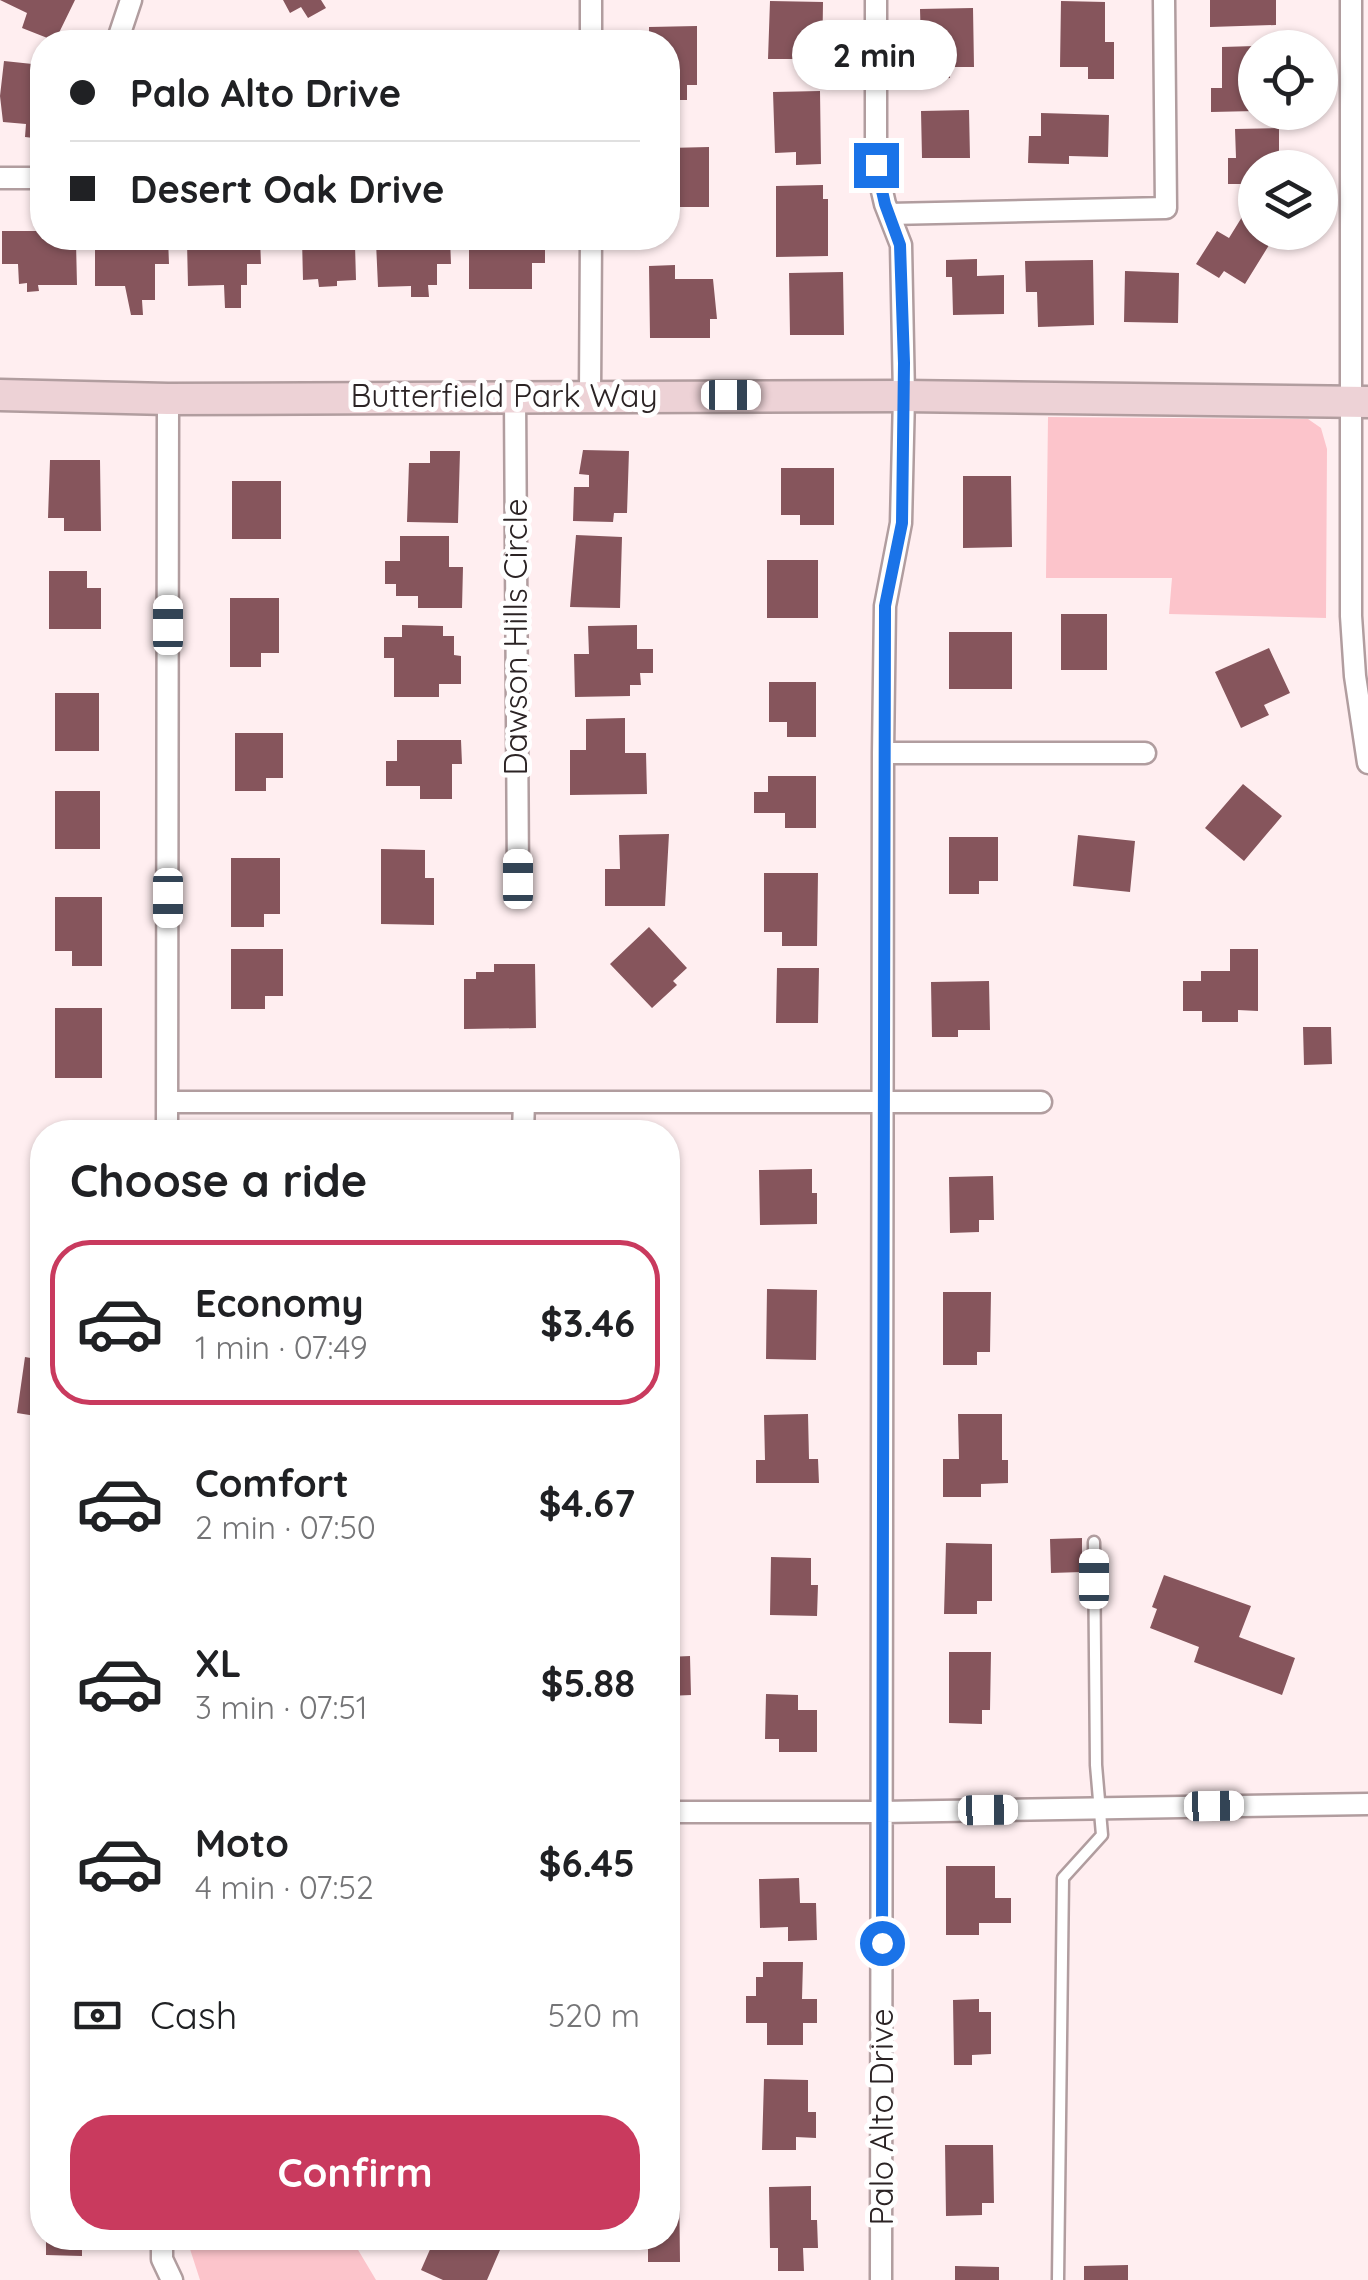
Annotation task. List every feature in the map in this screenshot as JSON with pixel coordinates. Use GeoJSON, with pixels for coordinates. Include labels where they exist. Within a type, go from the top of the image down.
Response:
{"type":"FeatureCollection","features":[{"type":"Feature","properties":{"kind":"street"},"geometry":{"type":"LineString","coordinates":[[120,30],[130,0]]}},
{"type":"Feature","properties":{"kind":"street"},"geometry":{"type":"LineString","coordinates":[[591,0],[591,30]]}},
{"type":"Feature","properties":{"kind":"street","name":"Palo Alto Drive"},"geometry":{"type":"LineString","coordinates":[[876,0],[876,165],[900,245],[904,396],[902,523],[885,606],[883,753],[881,2280]]}},
{"type":"Feature","properties":{"kind":"street"},"geometry":{"type":"LineString","coordinates":[[888,214],[1166,208],[1164,0]]}},
{"type":"Feature","properties":{"kind":"street"},"geometry":{"type":"LineString","coordinates":[[1351,0],[1360,402],[1352,616],[1355,676],[1368,763]]}},
{"type":"Feature","properties":{"kind":"street"},"geometry":{"type":"LineString","coordinates":[[0,178],[30,178]]}},
{"type":"Feature","properties":{"kind":"street"},"geometry":{"type":"LineString","coordinates":[[590,395],[591,250]]}},
{"type":"Feature","properties":{"kind":"street","name":"Butterfield Park Way"},"geometry":{"type":"LineString","coordinates":[[0,394],[168,399],[590,395],[1360,402]]}},
{"type":"Feature","properties":{"kind":"street","name":"Dawson Hills Circle"},"geometry":{"type":"LineString","coordinates":[[515,395],[518,879]]}},
{"type":"Feature","properties":{"kind":"street"},"geometry":{"type":"LineString","coordinates":[[168,399],[168,1120]]}},
{"type":"Feature","properties":{"kind":"street"},"geometry":{"type":"LineString","coordinates":[[883,753],[1144,753]]}},
{"type":"Feature","properties":{"kind":"street"},"geometry":{"type":"LineString","coordinates":[[169,1102],[1041,1102]]}},
{"type":"Feature","properties":{"kind":"street"},"geometry":{"type":"LineString","coordinates":[[523,1120],[524,1102]]}},
{"type":"Feature","properties":{"kind":"street"},"geometry":{"type":"LineString","coordinates":[[680,1812],[1368,1804]]}},
{"type":"Feature","properties":{"kind":"street"},"geometry":{"type":"LineString","coordinates":[[162,2250],[172,2280]]}},
{"type":"Feature","properties":{"kind":"lane"},"geometry":{"type":"LineString","coordinates":[[1058,2280],[1063,1878],[1102,1835],[1096,1765],[1094,1542]]}},
{"type":"Feature","properties":{"kind":"shaded area"},"geometry":{"type":"Polygon","coordinates":[[[1048,417],[1308,419],[1321,428],[1327,449],[1326,618],[1169,614],[1172,578],[1046,578],[1048,417]]]}},
{"type":"Feature","properties":{"kind":"shaded area"},"geometry":{"type":"Polygon","coordinates":[[[190,2250],[358,2250],[376,2280],[200,2280],[190,2250]]]}},
{"type":"Feature","properties":{"kind":"building"},"geometry":{"type":"Polygon","coordinates":[[[0,0],[75,0],[60,30],[22,28],[27,13],[0,0]]]}},
{"type":"Feature","properties":{"kind":"building"},"geometry":{"type":"Polygon","coordinates":[[[283,0],[321,0],[326,8],[308,18],[301,7],[290,13],[283,0]]]}},
{"type":"Feature","properties":{"kind":"building"},"geometry":{"type":"Polygon","coordinates":[[[1210,0],[1276,0],[1276,25],[1210,27],[1210,0]]]}},
{"type":"Feature","properties":{"kind":"building"},"geometry":{"type":"Polygon","coordinates":[[[770,1],[823,2],[822,72],[796,71],[796,59],[768,59],[770,1]]]}},
{"type":"Feature","properties":{"kind":"building"},"geometry":{"type":"Polygon","coordinates":[[[1061,1],[1105,2],[1105,42],[1114,42],[1114,79],[1088,79],[1088,67],[1060,67],[1061,1]]]}},
{"type":"Feature","properties":{"kind":"building"},"geometry":{"type":"Polygon","coordinates":[[[973,8],[974,67],[950,67],[950,78],[922,79],[920,9],[973,8]]]}},
{"type":"Feature","properties":{"kind":"building"},"geometry":{"type":"Polygon","coordinates":[[[697,26],[697,85],[687,85],[687,100],[680,100],[680,30],[649,27],[697,26]]]}},
{"type":"Feature","properties":{"kind":"building"},"geometry":{"type":"Polygon","coordinates":[[[1222,47],[1238,47],[1238,111],[1211,112],[1211,88],[1222,88],[1222,47]]]}},
{"type":"Feature","properties":{"kind":"building"},"geometry":{"type":"Polygon","coordinates":[[[4,61],[30,64],[30,138],[25,137],[26,124],[3,122],[0,96],[4,61]]]}},
{"type":"Feature","properties":{"kind":"building"},"geometry":{"type":"Polygon","coordinates":[[[820,91],[821,164],[796,165],[796,152],[775,153],[773,92],[820,91]]]}},
{"type":"Feature","properties":{"kind":"building"},"geometry":{"type":"Polygon","coordinates":[[[969,110],[970,158],[922,158],[921,111],[969,110]]]}},
{"type":"Feature","properties":{"kind":"building"},"geometry":{"type":"Polygon","coordinates":[[[1041,113],[1109,115],[1108,157],[1069,156],[1069,164],[1028,163],[1029,136],[1041,136],[1041,113]]]}},
{"type":"Feature","properties":{"kind":"building"},"geometry":{"type":"Polygon","coordinates":[[[1235,129],[1279,130],[1279,150],[1238,150],[1238,184],[1228,184],[1228,158],[1236,158],[1235,129]]]}},
{"type":"Feature","properties":{"kind":"building"},"geometry":{"type":"Polygon","coordinates":[[[709,147],[709,207],[680,207],[680,148],[709,147]]]}},
{"type":"Feature","properties":{"kind":"building"},"geometry":{"type":"Polygon","coordinates":[[[823,185],[823,199],[828,199],[828,256],[776,257],[776,186],[823,185]]]}},
{"type":"Feature","properties":{"kind":"building"},"geometry":{"type":"Polygon","coordinates":[[[1238,223],[1238,250],[1266,250],[1245,284],[1224,271],[1219,278],[1196,264],[1217,231],[1229,238],[1238,223]]]}},
{"type":"Feature","properties":{"kind":"building"},"geometry":{"type":"Polygon","coordinates":[[[2,231],[30,231],[30,250],[76,250],[77,285],[38,285],[39,291],[27,292],[27,283],[19,284],[18,264],[2,264],[2,231]]]}},
{"type":"Feature","properties":{"kind":"building"},"geometry":{"type":"Polygon","coordinates":[[[95,250],[168,250],[169,264],[155,264],[155,300],[142,300],[143,315],[131,315],[125,286],[95,286],[95,250]]]}},
{"type":"Feature","properties":{"kind":"building"},"geometry":{"type":"Polygon","coordinates":[[[187,250],[260,250],[261,264],[247,264],[247,285],[241,285],[241,308],[225,308],[224,285],[188,286],[187,250]]]}},
{"type":"Feature","properties":{"kind":"building"},"geometry":{"type":"Polygon","coordinates":[[[302,250],[355,250],[356,280],[319,287],[318,279],[303,280],[302,250]]]}},
{"type":"Feature","properties":{"kind":"building"},"geometry":{"type":"Polygon","coordinates":[[[376,250],[450,250],[451,264],[437,264],[437,285],[428,285],[429,297],[411,297],[411,286],[378,287],[376,250]]]}},
{"type":"Feature","properties":{"kind":"building"},"geometry":{"type":"Polygon","coordinates":[[[469,250],[545,250],[545,263],[532,263],[532,289],[469,289],[469,250]]]}},
{"type":"Feature","properties":{"kind":"building"},"geometry":{"type":"Polygon","coordinates":[[[977,259],[977,276],[1004,275],[1004,314],[953,315],[952,277],[946,277],[946,260],[977,259]]]}},
{"type":"Feature","properties":{"kind":"building"},"geometry":{"type":"Polygon","coordinates":[[[1093,260],[1094,325],[1038,327],[1037,292],[1026,292],[1025,261],[1093,260]]]}},
{"type":"Feature","properties":{"kind":"building"},"geometry":{"type":"Polygon","coordinates":[[[675,265],[675,279],[713,279],[717,319],[710,319],[710,338],[650,338],[649,266],[675,265]]]}},
{"type":"Feature","properties":{"kind":"building"},"geometry":{"type":"Polygon","coordinates":[[[1125,271],[1179,273],[1178,323],[1124,322],[1125,271]]]}},
{"type":"Feature","properties":{"kind":"building"},"geometry":{"type":"Polygon","coordinates":[[[843,272],[844,335],[790,335],[789,273],[843,272]]]}},
{"type":"Feature","properties":{"kind":"building"},"geometry":{"type":"Polygon","coordinates":[[[583,450],[629,451],[627,513],[614,513],[613,522],[573,521],[574,487],[589,487],[589,475],[579,474],[583,450]]]}},
{"type":"Feature","properties":{"kind":"building"},"geometry":{"type":"Polygon","coordinates":[[[430,451],[460,451],[458,523],[407,522],[409,463],[430,463],[430,451]]]}},
{"type":"Feature","properties":{"kind":"building"},"geometry":{"type":"Polygon","coordinates":[[[50,460],[100,460],[101,531],[64,531],[64,518],[48,518],[50,460]]]}},
{"type":"Feature","properties":{"kind":"building"},"geometry":{"type":"Polygon","coordinates":[[[781,468],[834,468],[834,525],[800,525],[800,515],[781,515],[781,468]]]}},
{"type":"Feature","properties":{"kind":"building"},"geometry":{"type":"Polygon","coordinates":[[[963,476],[1011,476],[1012,547],[963,548],[963,476]]]}},
{"type":"Feature","properties":{"kind":"building"},"geometry":{"type":"Polygon","coordinates":[[[232,481],[281,481],[281,539],[232,539],[232,481]]]}},
{"type":"Feature","properties":{"kind":"building"},"geometry":{"type":"Polygon","coordinates":[[[576,535],[622,537],[620,608],[570,607],[576,535]]]}},
{"type":"Feature","properties":{"kind":"building"},"geometry":{"type":"Polygon","coordinates":[[[400,536],[449,536],[449,567],[463,567],[462,608],[418,608],[418,596],[396,596],[396,584],[385,584],[385,561],[400,561],[400,536]]]}},
{"type":"Feature","properties":{"kind":"building"},"geometry":{"type":"Polygon","coordinates":[[[767,560],[818,560],[818,618],[767,618],[767,560]]]}},
{"type":"Feature","properties":{"kind":"building"},"geometry":{"type":"Polygon","coordinates":[[[49,571],[87,571],[87,588],[101,588],[101,629],[49,629],[49,571]]]}},
{"type":"Feature","properties":{"kind":"building"},"geometry":{"type":"Polygon","coordinates":[[[230,598],[279,598],[279,653],[261,653],[261,667],[230,667],[230,598]]]}},
{"type":"Feature","properties":{"kind":"building"},"geometry":{"type":"Polygon","coordinates":[[[1061,614],[1107,614],[1107,670],[1061,670],[1061,614]]]}},
{"type":"Feature","properties":{"kind":"building"},"geometry":{"type":"Polygon","coordinates":[[[402,625],[443,626],[443,636],[454,636],[454,655],[461,656],[461,684],[439,684],[439,697],[394,697],[394,658],[384,658],[384,637],[402,637],[402,625]]]}},
{"type":"Feature","properties":{"kind":"building"},"geometry":{"type":"Polygon","coordinates":[[[637,625],[637,649],[653,649],[653,673],[640,673],[641,685],[630,685],[630,696],[575,697],[574,654],[589,654],[588,626],[637,625]]]}},
{"type":"Feature","properties":{"kind":"building"},"geometry":{"type":"Polygon","coordinates":[[[949,632],[1012,632],[1012,689],[949,689],[949,632]]]}},
{"type":"Feature","properties":{"kind":"building"},"geometry":{"type":"Polygon","coordinates":[[[1269,648],[1290,693],[1264,705],[1269,715],[1241,728],[1215,672],[1269,648]]]}},
{"type":"Feature","properties":{"kind":"building"},"geometry":{"type":"Polygon","coordinates":[[[769,682],[816,682],[816,737],[787,737],[787,722],[769,722],[769,682]]]}},
{"type":"Feature","properties":{"kind":"building"},"geometry":{"type":"Polygon","coordinates":[[[55,693],[99,693],[99,751],[55,751],[55,693]]]}},
{"type":"Feature","properties":{"kind":"building"},"geometry":{"type":"Polygon","coordinates":[[[625,718],[625,753],[646,753],[647,794],[570,795],[570,750],[586,750],[586,719],[625,718]]]}},
{"type":"Feature","properties":{"kind":"building"},"geometry":{"type":"Polygon","coordinates":[[[235,733],[283,733],[283,778],[266,778],[266,791],[235,791],[235,733]]]}},
{"type":"Feature","properties":{"kind":"building"},"geometry":{"type":"Polygon","coordinates":[[[397,740],[461,740],[462,764],[452,764],[452,799],[420,799],[420,786],[386,786],[386,761],[397,761],[397,740]]]}},
{"type":"Feature","properties":{"kind":"building"},"geometry":{"type":"Polygon","coordinates":[[[768,776],[816,776],[816,828],[785,828],[785,813],[754,813],[754,792],[768,792],[768,776]]]}},
{"type":"Feature","properties":{"kind":"building"},"geometry":{"type":"Polygon","coordinates":[[[1243,784],[1282,816],[1244,861],[1205,828],[1243,784]]]}},
{"type":"Feature","properties":{"kind":"building"},"geometry":{"type":"Polygon","coordinates":[[[55,791],[100,791],[100,849],[55,849],[55,791]]]}},
{"type":"Feature","properties":{"kind":"building"},"geometry":{"type":"Polygon","coordinates":[[[669,834],[665,906],[605,906],[605,869],[620,869],[619,835],[669,834]]]}},
{"type":"Feature","properties":{"kind":"building"},"geometry":{"type":"Polygon","coordinates":[[[1078,835],[1135,841],[1130,892],[1073,886],[1078,835]]]}},
{"type":"Feature","properties":{"kind":"building"},"geometry":{"type":"Polygon","coordinates":[[[949,837],[998,837],[998,881],[979,881],[979,894],[949,894],[949,837]]]}},
{"type":"Feature","properties":{"kind":"building"},"geometry":{"type":"Polygon","coordinates":[[[381,849],[425,850],[425,878],[434,878],[434,925],[381,924],[381,849]]]}},
{"type":"Feature","properties":{"kind":"building"},"geometry":{"type":"Polygon","coordinates":[[[231,858],[280,858],[280,914],[264,914],[264,927],[231,927],[231,858]]]}},
{"type":"Feature","properties":{"kind":"building"},"geometry":{"type":"Polygon","coordinates":[[[764,873],[818,873],[817,946],[782,946],[782,932],[764,932],[764,873]]]}},
{"type":"Feature","properties":{"kind":"building"},"geometry":{"type":"Polygon","coordinates":[[[55,897],[102,897],[102,966],[72,966],[72,951],[55,951],[55,897]]]}},
{"type":"Feature","properties":{"kind":"building"},"geometry":{"type":"Polygon","coordinates":[[[649,927],[687,968],[673,981],[677,985],[652,1008],[610,964],[649,927]]]}},
{"type":"Feature","properties":{"kind":"building"},"geometry":{"type":"Polygon","coordinates":[[[231,949],[283,949],[283,996],[265,996],[265,1009],[231,1009],[231,949]]]}},
{"type":"Feature","properties":{"kind":"building"},"geometry":{"type":"Polygon","coordinates":[[[1230,949],[1258,949],[1258,1011],[1238,1010],[1238,1022],[1202,1022],[1202,1011],[1183,1011],[1183,981],[1201,981],[1201,971],[1230,971],[1230,949]]]}},
{"type":"Feature","properties":{"kind":"building"},"geometry":{"type":"Polygon","coordinates":[[[494,964],[535,964],[536,1028],[464,1029],[464,979],[476,979],[476,972],[494,972],[494,964]]]}},
{"type":"Feature","properties":{"kind":"building"},"geometry":{"type":"Polygon","coordinates":[[[777,968],[819,968],[818,1023],[776,1023],[777,968]]]}},
{"type":"Feature","properties":{"kind":"building"},"geometry":{"type":"Polygon","coordinates":[[[989,981],[990,1030],[958,1030],[958,1037],[932,1037],[931,982],[989,981]]]}},
{"type":"Feature","properties":{"kind":"building"},"geometry":{"type":"Polygon","coordinates":[[[55,1008],[102,1008],[102,1078],[55,1078],[55,1008]]]}},
{"type":"Feature","properties":{"kind":"building"},"geometry":{"type":"Polygon","coordinates":[[[1303,1027],[1331,1027],[1332,1064],[1304,1065],[1303,1027]]]}},
{"type":"Feature","properties":{"kind":"building"},"geometry":{"type":"Polygon","coordinates":[[[812,1169],[817,1224],[760,1225],[759,1170],[812,1169]]]}},
{"type":"Feature","properties":{"kind":"building"},"geometry":{"type":"Polygon","coordinates":[[[993,1176],[994,1220],[979,1220],[979,1232],[950,1233],[949,1177],[993,1176]]]}},
{"type":"Feature","properties":{"kind":"building"},"geometry":{"type":"Polygon","coordinates":[[[767,1289],[817,1290],[816,1360],[766,1359],[767,1289]]]}},
{"type":"Feature","properties":{"kind":"building"},"geometry":{"type":"Polygon","coordinates":[[[943,1292],[991,1292],[990,1352],[977,1352],[977,1365],[943,1365],[943,1292]]]}},
{"type":"Feature","properties":{"kind":"building"},"geometry":{"type":"Polygon","coordinates":[[[25,1357],[30,1358],[30,1415],[17,1413],[25,1357]]]}},
{"type":"Feature","properties":{"kind":"building"},"geometry":{"type":"Polygon","coordinates":[[[808,1414],[809,1459],[818,1459],[819,1483],[756,1483],[756,1460],[765,1460],[764,1415],[808,1414]]]}},
{"type":"Feature","properties":{"kind":"building"},"geometry":{"type":"Polygon","coordinates":[[[958,1414],[1002,1414],[1002,1460],[1008,1460],[1008,1483],[981,1484],[981,1497],[943,1497],[943,1459],[959,1459],[958,1414]]]}},
{"type":"Feature","properties":{"kind":"building"},"geometry":{"type":"Polygon","coordinates":[[[1082,1538],[1082,1572],[1051,1573],[1050,1539],[1082,1538]]]}},
{"type":"Feature","properties":{"kind":"building"},"geometry":{"type":"Polygon","coordinates":[[[946,1543],[992,1544],[992,1601],[977,1601],[977,1614],[944,1614],[946,1543]]]}},
{"type":"Feature","properties":{"kind":"building"},"geometry":{"type":"Polygon","coordinates":[[[771,1557],[811,1558],[811,1585],[818,1585],[817,1616],[770,1615],[771,1557]]]}},
{"type":"Feature","properties":{"kind":"building"},"geometry":{"type":"Polygon","coordinates":[[[1164,1575],[1251,1606],[1239,1637],[1295,1658],[1282,1695],[1194,1662],[1199,1647],[1150,1628],[1157,1609],[1152,1607],[1164,1575]]]}},
{"type":"Feature","properties":{"kind":"building"},"geometry":{"type":"Polygon","coordinates":[[[949,1652],[991,1652],[990,1710],[982,1710],[982,1724],[949,1723],[949,1652]]]}},
{"type":"Feature","properties":{"kind":"building"},"geometry":{"type":"Polygon","coordinates":[[[680,1656],[690,1656],[691,1695],[680,1695],[680,1656]]]}},
{"type":"Feature","properties":{"kind":"building"},"geometry":{"type":"Polygon","coordinates":[[[766,1694],[798,1695],[798,1710],[817,1710],[817,1752],[779,1752],[779,1739],[765,1739],[766,1694]]]}},
{"type":"Feature","properties":{"kind":"building"},"geometry":{"type":"Polygon","coordinates":[[[946,1866],[995,1866],[995,1898],[1011,1898],[1011,1923],[979,1923],[979,1935],[946,1935],[946,1866]]]}},
{"type":"Feature","properties":{"kind":"building"},"geometry":{"type":"Polygon","coordinates":[[[799,1878],[800,1903],[816,1903],[817,1940],[788,1941],[788,1927],[760,1928],[759,1879],[799,1878]]]}},
{"type":"Feature","properties":{"kind":"building"},"geometry":{"type":"Polygon","coordinates":[[[763,1962],[803,1962],[802,1999],[817,1999],[817,2023],[803,2023],[803,2045],[767,2045],[767,2023],[746,2023],[746,1996],[756,1996],[756,1977],[763,1977],[763,1962]]]}},
{"type":"Feature","properties":{"kind":"building"},"geometry":{"type":"Polygon","coordinates":[[[979,1999],[979,2012],[991,2012],[991,2054],[972,2055],[972,2065],[954,2065],[953,2000],[979,1999]]]}},
{"type":"Feature","properties":{"kind":"building"},"geometry":{"type":"Polygon","coordinates":[[[764,2079],[808,2080],[808,2112],[816,2112],[816,2138],[796,2137],[796,2150],[762,2150],[764,2079]]]}},
{"type":"Feature","properties":{"kind":"building"},"geometry":{"type":"Polygon","coordinates":[[[945,2145],[993,2145],[994,2203],[982,2203],[982,2215],[946,2216],[945,2145]]]}},
{"type":"Feature","properties":{"kind":"building"},"geometry":{"type":"Polygon","coordinates":[[[811,2186],[811,2220],[817,2220],[818,2248],[803,2248],[804,2271],[778,2271],[778,2248],[770,2248],[769,2187],[811,2186]]]}},
{"type":"Feature","properties":{"kind":"building"},"geometry":{"type":"Polygon","coordinates":[[[46,2250],[82,2250],[82,2256],[46,2255],[46,2250]]]}},
{"type":"Feature","properties":{"kind":"building"},"geometry":{"type":"Polygon","coordinates":[[[430,2250],[500,2250],[487,2280],[443,2280],[421,2270],[430,2250]]]}},
{"type":"Feature","properties":{"kind":"building"},"geometry":{"type":"Polygon","coordinates":[[[648,2250],[680,2250],[680,2262],[648,2262],[648,2250]]]}},
{"type":"Feature","properties":{"kind":"building"},"geometry":{"type":"Polygon","coordinates":[[[1128,2265],[1128,2280],[1084,2280],[1084,2266],[1128,2265]]]}},
{"type":"Feature","properties":{"kind":"building"},"geometry":{"type":"Polygon","coordinates":[[[955,2266],[999,2267],[999,2280],[955,2280],[955,2266]]]}},
{"type":"Feature","properties":{"kind":"route"},"geometry":{"type":"LineString","coordinates":[[876,165],[900,245],[904,396],[902,523],[885,606],[882,1943]]}}]}
